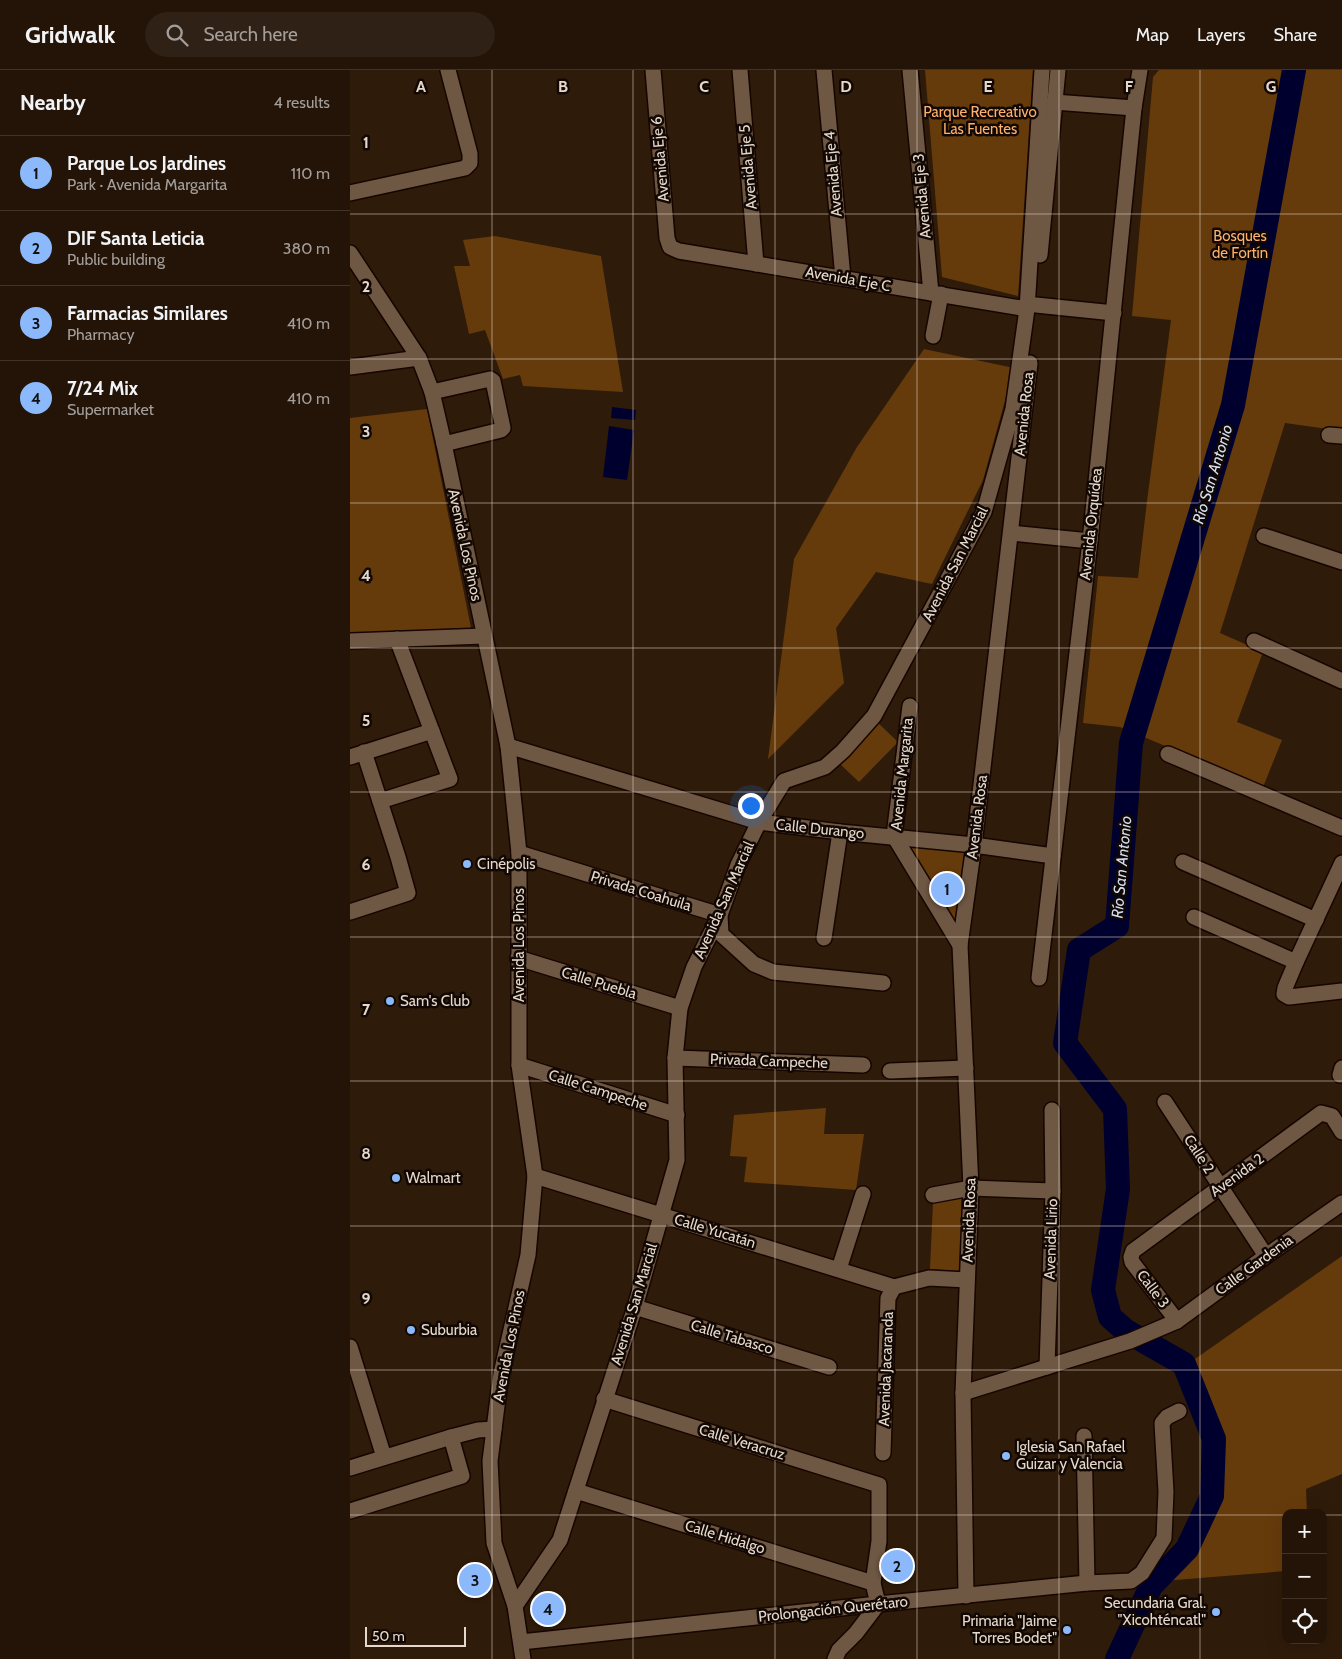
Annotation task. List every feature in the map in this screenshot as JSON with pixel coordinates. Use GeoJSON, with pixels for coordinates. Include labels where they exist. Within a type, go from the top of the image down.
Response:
{"type":"FeatureCollection","features":[{"type":"Feature","properties":{"kind":"street"},"geometry":{"type":"LineString","coordinates":[[350,194],[465,168],[470,163],[470,154],[448,70]]}},
{"type":"Feature","properties":{"kind":"street","name":"Avenida Eje 6"},"geometry":{"type":"LineString","coordinates":[[653,70],[667,238],[670,247]]}},
{"type":"Feature","properties":{"kind":"street","name":"Avenida Eje 5"},"geometry":{"type":"LineString","coordinates":[[740,70],[756,264]]}},
{"type":"Feature","properties":{"kind":"street","name":"Avenida Eje 4"},"geometry":{"type":"LineString","coordinates":[[824,70],[843,278]]}},
{"type":"Feature","properties":{"kind":"street","name":"Avenida Eje 3"},"geometry":{"type":"LineString","coordinates":[[910,70],[936,294],[933,336]]}},
{"type":"Feature","properties":{"kind":"street","name":"Avenida San Marcial"},"geometry":{"type":"LineString","coordinates":[[515,1606],[560,1540],[635,1307],[678,1160],[675,1058],[680,1008],[694,967],[720,915],[738,865],[759,822],[784,781],[825,767],[843,751],[874,716],[984,512],[1013,409],[1031,307],[1042,70]]}},
{"type":"Feature","properties":{"kind":"street","name":"Avenida Rosa"},"geometry":{"type":"LineString","coordinates":[[966,1596],[963,1393],[971,1188],[960,945],[974,845],[1011,533],[1031,307],[1058,70]]}},
{"type":"Feature","properties":{"kind":"street","name":"Avenida Orquídea"},"geometry":{"type":"LineString","coordinates":[[1039,978],[1090,541],[1134,108],[1140,70]]}},
{"type":"Feature","properties":{"kind":"street"},"geometry":{"type":"LineString","coordinates":[[1054,102],[1134,108]]}},
{"type":"Feature","properties":{"kind":"street","name":"Avenida Eje C"},"geometry":{"type":"LineString","coordinates":[[670,247],[679,251],[936,294],[1031,307],[1114,313]]}},
{"type":"Feature","properties":{"kind":"street","name":"Avenida Los Pinos"},"geometry":{"type":"LineString","coordinates":[[350,253],[419,358],[432,392],[508,746],[519,853],[519,1065],[535,1176],[528,1256],[501,1374],[490,1460],[494,1543],[515,1606],[523,1659]]}},
{"type":"Feature","properties":{"kind":"street"},"geometry":{"type":"LineString","coordinates":[[350,367],[419,358]]}},
{"type":"Feature","properties":{"kind":"street"},"geometry":{"type":"LineString","coordinates":[[432,392],[490,379],[493,382],[503,428],[444,444]]}},
{"type":"Feature","properties":{"kind":"street"},"geometry":{"type":"LineString","coordinates":[[1011,533],[1090,541]]}},
{"type":"Feature","properties":{"kind":"street"},"geometry":{"type":"LineString","coordinates":[[1264,536],[1342,562]]}},
{"type":"Feature","properties":{"kind":"street"},"geometry":{"type":"LineString","coordinates":[[350,642],[484,636]]}},
{"type":"Feature","properties":{"kind":"street"},"geometry":{"type":"LineString","coordinates":[[380,801],[450,779],[397,640]]}},
{"type":"Feature","properties":{"kind":"street"},"geometry":{"type":"LineString","coordinates":[[1254,641],[1342,681]]}},
{"type":"Feature","properties":{"kind":"street","name":"Avenida Margarita"},"geometry":{"type":"LineString","coordinates":[[910,706],[894,836],[960,945]]}},
{"type":"Feature","properties":{"kind":"street"},"geometry":{"type":"LineString","coordinates":[[350,912],[408,893],[380,801],[357,755],[432,731]]}},
{"type":"Feature","properties":{"kind":"street","name":"Calle Durango"},"geometry":{"type":"LineString","coordinates":[[508,746],[759,822],[974,845],[1053,856]]}},
{"type":"Feature","properties":{"kind":"street"},"geometry":{"type":"LineString","coordinates":[[1168,754],[1342,828]]}},
{"type":"Feature","properties":{"kind":"street"},"geometry":{"type":"LineString","coordinates":[[824,938],[840,832]]}},
{"type":"Feature","properties":{"kind":"street","name":"Privada Coahuila"},"geometry":{"type":"LineString","coordinates":[[519,853],[720,915]]}},
{"type":"Feature","properties":{"kind":"street"},"geometry":{"type":"LineString","coordinates":[[1184,862],[1316,920]]}},
{"type":"Feature","properties":{"kind":"street"},"geometry":{"type":"LineString","coordinates":[[1342,863],[1296,962],[1284,994],[1289,997],[1342,990]]}},
{"type":"Feature","properties":{"kind":"street"},"geometry":{"type":"LineString","coordinates":[[720,915],[721,934],[754,964],[772,972],[883,983]]}},
{"type":"Feature","properties":{"kind":"street"},"geometry":{"type":"LineString","coordinates":[[1194,917],[1296,962]]}},
{"type":"Feature","properties":{"kind":"street","name":"Calle Puebla"},"geometry":{"type":"LineString","coordinates":[[518,958],[680,1008]]}},
{"type":"Feature","properties":{"kind":"street","name":"Privada Campeche"},"geometry":{"type":"LineString","coordinates":[[675,1058],[863,1065]]}},
{"type":"Feature","properties":{"kind":"street","name":"Calle Campeche"},"geometry":{"type":"LineString","coordinates":[[519,1065],[677,1115]]}},
{"type":"Feature","properties":{"kind":"street"},"geometry":{"type":"LineString","coordinates":[[890,1071],[966,1068]]}},
{"type":"Feature","properties":{"kind":"street","name":"Calle 2"},"geometry":{"type":"LineString","coordinates":[[1165,1102],[1266,1256]]}},
{"type":"Feature","properties":{"kind":"street","name":"Avenida Lirio"},"geometry":{"type":"LineString","coordinates":[[1047,1367],[1053,1191],[1052,1110]]}},
{"type":"Feature","properties":{"kind":"street","name":"Avenida 2"},"geometry":{"type":"LineString","coordinates":[[1131,1257],[1133,1251],[1321,1113],[1332,1116],[1342,1132]]}},
{"type":"Feature","properties":{"kind":"street","name":"Calle Yucatán"},"geometry":{"type":"LineString","coordinates":[[535,1176],[894,1287]]}},
{"type":"Feature","properties":{"kind":"street"},"geometry":{"type":"LineString","coordinates":[[933,1194],[971,1188],[1053,1191]]}},
{"type":"Feature","properties":{"kind":"street"},"geometry":{"type":"LineString","coordinates":[[839,1269],[863,1194]]}},
{"type":"Feature","properties":{"kind":"street","name":"Calle Gardenia"},"geometry":{"type":"LineString","coordinates":[[1047,1367],[1130,1341],[1171,1324],[1342,1203]]}},
{"type":"Feature","properties":{"kind":"street","name":"Calle 3"},"geometry":{"type":"LineString","coordinates":[[1131,1257],[1132,1262],[1171,1324]]}},
{"type":"Feature","properties":{"kind":"street"},"geometry":{"type":"LineString","coordinates":[[894,1287],[929,1278],[967,1280]]}},
{"type":"Feature","properties":{"kind":"street","name":"Avenida Jacaranda"},"geometry":{"type":"LineString","coordinates":[[883,1453],[888,1298],[894,1287]]}},
{"type":"Feature","properties":{"kind":"street","name":"Calle Tabasco"},"geometry":{"type":"LineString","coordinates":[[635,1307],[829,1367]]}},
{"type":"Feature","properties":{"kind":"street"},"geometry":{"type":"LineString","coordinates":[[350,1347],[384,1457]]}},
{"type":"Feature","properties":{"kind":"street"},"geometry":{"type":"LineString","coordinates":[[963,1393],[1047,1367]]}},
{"type":"Feature","properties":{"kind":"street","name":"Calle Veracruz"},"geometry":{"type":"LineString","coordinates":[[604,1399],[879,1485],[879,1541],[873,1583]]}},
{"type":"Feature","properties":{"kind":"street","name":"Prolongación Querétaro"},"geometry":{"type":"LineString","coordinates":[[521,1642],[1087,1583],[1131,1581],[1142,1573],[1164,1538],[1166,1492],[1162,1424],[1167,1417],[1179,1411]]}},
{"type":"Feature","properties":{"kind":"street"},"geometry":{"type":"LineString","coordinates":[[350,1468],[451,1436],[478,1430],[494,1429]]}},
{"type":"Feature","properties":{"kind":"street"},"geometry":{"type":"LineString","coordinates":[[350,1511],[462,1476],[451,1436]]}},
{"type":"Feature","properties":{"kind":"street"},"geometry":{"type":"LineString","coordinates":[[1084,1436],[1087,1583]]}},
{"type":"Feature","properties":{"kind":"street","name":"Calle Hidalgo"},"geometry":{"type":"LineString","coordinates":[[576,1491],[873,1583]]}},
{"type":"Feature","properties":{"kind":"street"},"geometry":{"type":"LineString","coordinates":[[836,1659],[839,1650],[856,1633],[878,1604],[873,1583]]}},
{"type":"Feature","properties":{"kind":"green space","name":"Parque Recreativo Las Fuentes"},"geometry":{"type":"Polygon","coordinates":[[[925,70],[1033,70],[1018,296],[942,277],[925,70]]]}},
{"type":"Feature","properties":{"kind":"green space","name":"Bosques de Fortín"},"geometry":{"type":"Polygon","coordinates":[[[1159,70],[1342,70],[1342,431],[1285,423],[1220,633],[1263,652],[1237,722],[1282,740],[1263,787],[1120,727],[1083,723],[1098,576],[1138,578],[1171,320],[1132,316],[1153,77],[1159,70]]]}},
{"type":"Feature","properties":{"kind":"green space"},"geometry":{"type":"Polygon","coordinates":[[[495,236],[601,256],[623,392],[523,386],[520,375],[503,379],[485,330],[469,334],[454,266],[470,266],[463,240],[495,236]]]}},
{"type":"Feature","properties":{"kind":"green space"},"geometry":{"type":"Polygon","coordinates":[[[924,349],[1014,368],[983,480],[932,584],[876,572],[836,628],[844,683],[768,759],[794,559],[857,447],[924,349]]]}},
{"type":"Feature","properties":{"kind":"green space"},"geometry":{"type":"Polygon","coordinates":[[[427,409],[471,628],[350,633],[350,418],[427,409]]]}},
{"type":"Feature","properties":{"kind":"green space"},"geometry":{"type":"Polygon","coordinates":[[[877,722],[898,742],[859,782],[839,763],[877,722]]]}},
{"type":"Feature","properties":{"kind":"green space"},"geometry":{"type":"Polygon","coordinates":[[[912,845],[961,850],[966,854],[956,924],[907,852],[908,847],[912,845]]]}},
{"type":"Feature","properties":{"kind":"green space"},"geometry":{"type":"Polygon","coordinates":[[[826,1108],[824,1134],[864,1134],[856,1190],[744,1182],[747,1157],[730,1156],[734,1115],[826,1108]]]}},
{"type":"Feature","properties":{"kind":"green space"},"geometry":{"type":"Polygon","coordinates":[[[963,1197],[960,1271],[930,1269],[933,1202],[963,1197]]]}},
{"type":"Feature","properties":{"kind":"green space"},"geometry":{"type":"Polygon","coordinates":[[[1342,1256],[1342,1474],[1306,1489],[1307,1509],[1282,1509],[1282,1571],[1150,1582],[1179,1546],[1206,1496],[1203,1442],[1179,1365],[1195,1359],[1342,1256]]]}},
{"type":"Feature","properties":{"kind":"water"},"geometry":{"type":"Polygon","coordinates":[[[612,407],[636,410],[635,420],[611,418],[612,407]]]}},
{"type":"Feature","properties":{"kind":"water"},"geometry":{"type":"Polygon","coordinates":[[[609,426],[634,430],[627,480],[603,477],[609,426]]]}},
{"type":"Feature","properties":{"kind":"waterway","name":"Río San Antonio"},"geometry":{"type":"LineString","coordinates":[[1117,1659],[1151,1586],[1187,1549],[1212,1496],[1214,1439],[1184,1364],[1126,1331],[1110,1317],[1103,1290],[1118,1189],[1115,1109],[1065,1043],[1079,950],[1117,926],[1131,743],[1233,405],[1294,70]]}},
{"type":"Feature","properties":{"kind":"place","name":"Cinépolis"},"geometry":{"type":"Point","coordinates":[467,864]}},
{"type":"Feature","properties":{"kind":"place","name":"Parque Los Jardines"},"geometry":{"type":"Point","coordinates":[947,889]}},
{"type":"Feature","properties":{"kind":"place","name":"Sam's Club"},"geometry":{"type":"Point","coordinates":[390,1001]}},
{"type":"Feature","properties":{"kind":"place","name":"Walmart"},"geometry":{"type":"Point","coordinates":[396,1178]}},
{"type":"Feature","properties":{"kind":"place","name":"Suburbia"},"geometry":{"type":"Point","coordinates":[411,1330]}},
{"type":"Feature","properties":{"kind":"place","name":"Iglesia San Rafael Guizar y Valencia"},"geometry":{"type":"Point","coordinates":[1006,1456]}},
{"type":"Feature","properties":{"kind":"place","name":"DIF Santa Leticia"},"geometry":{"type":"Point","coordinates":[897,1566]}},
{"type":"Feature","properties":{"kind":"place","name":"Farmacias Similares"},"geometry":{"type":"Point","coordinates":[475,1580]}},
{"type":"Feature","properties":{"kind":"place","name":"7/24 Mix"},"geometry":{"type":"Point","coordinates":[548,1609]}},
{"type":"Feature","properties":{"kind":"place","name":"Secundaria Gral. \"Xicohténcatl\""},"geometry":{"type":"Point","coordinates":[1216,1612]}},
{"type":"Feature","properties":{"kind":"place","name":"Primaria \"Jaime Torres Bodet\""},"geometry":{"type":"Point","coordinates":[1067,1630]}}]}
